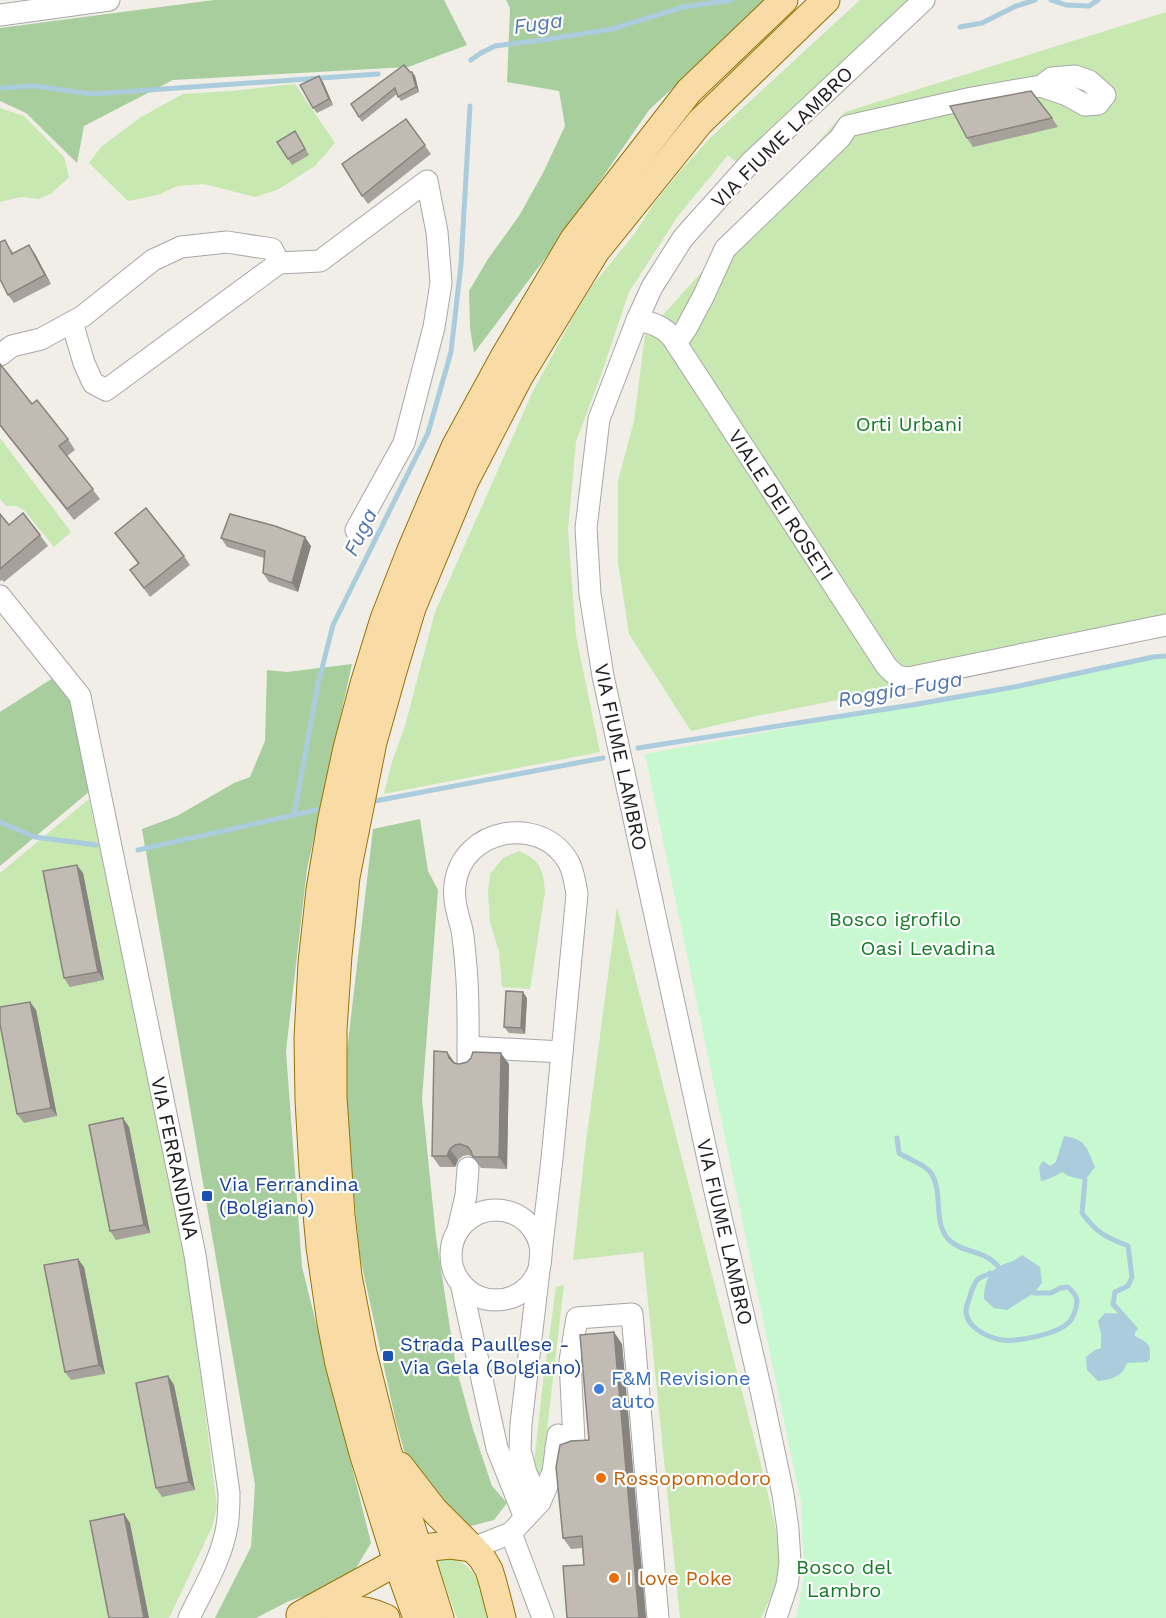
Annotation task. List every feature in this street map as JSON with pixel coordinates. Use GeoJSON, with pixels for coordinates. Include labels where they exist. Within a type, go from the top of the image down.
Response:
{"type":"FeatureCollection","features":[{"type":"Feature","properties":{"kind":"main road"},"geometry":{"type":"LineString","coordinates":[[440,1618],[408,1557],[363,1453],[339,1364],[320,1247],[312,1170],[308,1038],[312,963],[320,890],[346,748],[384,620],[411,550],[455,447],[504,357],[574,239],[682,101],[784,0]]}},
{"type":"Feature","properties":{"kind":"main road"},"geometry":{"type":"LineString","coordinates":[[417,1618],[408,1557],[387,1449],[363,1353],[348,1276],[341,1215],[333,1097],[333,1030],[346,877],[372,742],[412,608],[465,481],[519,377],[596,251],[700,122],[826,0]]}},
{"type":"Feature","properties":{"kind":"main road"},"geometry":{"type":"LineString","coordinates":[[387,1449],[434,1510],[482,1558],[489,1570],[502,1618]]}},
{"type":"Feature","properties":{"kind":"main road"},"geometry":{"type":"LineString","coordinates":[[296,1616],[408,1557],[432,1548],[450,1545],[473,1548]]}},
{"type":"Feature","properties":{"kind":"main road"},"geometry":{"type":"LineString","coordinates":[[296,1616],[336,1608],[370,1611],[386,1618]]}},
{"type":"Feature","properties":{"kind":"street"},"geometry":{"type":"LineString","coordinates":[[0,15],[110,0]]}},
{"type":"Feature","properties":{"kind":"street","name":"VIA FIUME LAMBRO"},"geometry":{"type":"LineString","coordinates":[[776,1618],[787,1586],[790,1563],[783,1494],[603,676],[590,594],[586,528],[600,419],[637,320],[652,287],[683,238],[751,162],[924,0]]}},
{"type":"Feature","properties":{"kind":"street"},"geometry":{"type":"LineString","coordinates":[[676,343],[686,329],[726,249],[840,138],[848,126],[1047,82]]}},
{"type":"Feature","properties":{"kind":"street"},"geometry":{"type":"LineString","coordinates":[[72,322],[84,363],[93,383],[106,390],[279,263],[320,261],[427,181],[436,231],[441,283],[434,327],[404,443],[356,530]]}},
{"type":"Feature","properties":{"kind":"street"},"geometry":{"type":"LineString","coordinates":[[0,355],[12,346],[41,339],[83,316],[153,260],[181,247],[227,242],[272,249],[279,263]]}},
{"type":"Feature","properties":{"kind":"street","name":"VIALE DEI ROSETI"},"geometry":{"type":"LineString","coordinates":[[637,320],[651,322],[666,330],[676,343],[887,668],[897,676],[908,678],[1166,625]]}},
{"type":"Feature","properties":{"kind":"street","name":"VIA FERRANDINA"},"geometry":{"type":"LineString","coordinates":[[0,596],[80,696],[195,1255],[229,1493],[227,1526],[221,1550],[189,1618]]}},
{"type":"Feature","properties":{"kind":"street"},"geometry":{"type":"LineString","coordinates":[[540,1502],[526,1473],[520,1450],[524,1393],[541,1258],[562,1052],[577,894],[575,878],[569,863],[554,846],[535,835],[514,832],[497,835],[481,842],[471,852],[462,863],[455,883],[455,904],[462,933],[466,967],[468,1055],[562,1052]]}},
{"type":"Feature","properties":{"kind":"street"},"geometry":{"type":"LineString","coordinates":[[458,1230],[468,1219],[481,1212],[496,1209],[510,1212],[523,1219],[533,1229],[539,1243],[541,1258],[538,1271],[521,1292],[509,1298],[496,1300],[483,1298],[471,1292],[461,1283],[454,1271],[451,1248],[458,1230],[466,1195],[468,1168]]}},
{"type":"Feature","properties":{"kind":"street"},"geometry":{"type":"LineString","coordinates":[[461,1283],[497,1448],[543,1618]]}},
{"type":"Feature","properties":{"kind":"street"},"geometry":{"type":"LineString","coordinates":[[473,1548],[518,1526],[540,1502],[554,1472],[577,1318],[632,1314],[658,1618]]}},
{"type":"Feature","properties":{"kind":"green space"},"geometry":{"type":"Polygon","coordinates":[[[214,0],[444,0],[467,45],[408,67],[173,80],[84,126],[77,163],[26,113],[0,101],[0,28],[214,0]]]}},
{"type":"Feature","properties":{"kind":"green space"},"geometry":{"type":"Polygon","coordinates":[[[506,0],[768,0],[649,110],[562,236],[474,353],[470,328],[469,291],[488,259],[519,216],[543,173],[565,126],[559,91],[507,82],[510,8],[506,0]]]}},
{"type":"Feature","properties":{"kind":"green space"},"geometry":{"type":"Polygon","coordinates":[[[860,0],[908,0],[737,163],[728,155],[678,216],[629,292],[576,442],[568,530],[576,636],[600,752],[384,794],[405,726],[435,612],[533,391],[571,321],[592,286],[635,233],[655,202],[710,138],[860,0]]]}},
{"type":"Feature","properties":{"kind":"green space","name":"Orti Urbani"},"geometry":{"type":"Polygon","coordinates":[[[1166,12],[1166,635],[691,731],[629,634],[618,562],[618,481],[634,421],[645,335],[845,112],[1166,12]]]}},
{"type":"Feature","properties":{"kind":"green space"},"geometry":{"type":"Polygon","coordinates":[[[295,84],[335,143],[315,166],[277,190],[255,197],[204,184],[177,186],[158,195],[128,201],[89,163],[101,147],[141,117],[183,94],[295,84]]]}},
{"type":"Feature","properties":{"kind":"green space"},"geometry":{"type":"Polygon","coordinates":[[[0,108],[24,116],[64,157],[69,177],[52,193],[39,199],[21,197],[0,202],[0,108]]]}},
{"type":"Feature","properties":{"kind":"green space"},"geometry":{"type":"Polygon","coordinates":[[[0,438],[71,532],[54,547],[24,510],[17,506],[6,506],[0,499],[0,438]]]}},
{"type":"Feature","properties":{"kind":"green space","name":"Oasi Levadina"},"geometry":{"type":"Polygon","coordinates":[[[1166,654],[1166,1618],[796,1618],[804,1579],[801,1502],[645,754],[1044,681],[1166,654]]]}},
{"type":"Feature","properties":{"kind":"green space"},"geometry":{"type":"Polygon","coordinates":[[[352,664],[307,869],[286,1051],[302,1267],[371,1543],[356,1568],[318,1592],[289,1601],[256,1618],[215,1618],[251,1547],[255,1485],[142,829],[177,816],[234,783],[250,777],[265,741],[267,670],[287,672],[352,664]]]}},
{"type":"Feature","properties":{"kind":"green space"},"geometry":{"type":"Polygon","coordinates":[[[53,678],[73,701],[90,791],[0,866],[0,712],[53,678]]]}},
{"type":"Feature","properties":{"kind":"green space"},"geometry":{"type":"Polygon","coordinates":[[[89,799],[187,1266],[217,1507],[212,1527],[169,1618],[0,1618],[0,873],[89,799]]]}},
{"type":"Feature","properties":{"kind":"green space"},"geometry":{"type":"Polygon","coordinates":[[[420,819],[428,871],[438,890],[422,1099],[436,1237],[456,1367],[492,1486],[507,1503],[494,1520],[467,1527],[407,1461],[396,1422],[360,1257],[343,1085],[373,829],[420,819]]]}},
{"type":"Feature","properties":{"kind":"green space"},"geometry":{"type":"Polygon","coordinates":[[[519,851],[532,858],[540,867],[545,892],[530,989],[502,987],[499,952],[490,922],[488,893],[490,874],[503,858],[519,851]]]}},
{"type":"Feature","properties":{"kind":"green space"},"geometry":{"type":"Polygon","coordinates":[[[617,907],[773,1518],[779,1570],[761,1618],[680,1618],[643,1252],[573,1260],[617,907]]]}},
{"type":"Feature","properties":{"kind":"green space"},"geometry":{"type":"Polygon","coordinates":[[[564,1285],[541,1481],[534,1464],[542,1390],[556,1287],[564,1285]]]}},
{"type":"Feature","properties":{"kind":"green space"},"geometry":{"type":"Polygon","coordinates":[[[447,1558],[466,1565],[478,1580],[490,1618],[457,1618],[436,1559],[447,1558]]]}},
{"type":"Feature","properties":{"kind":"water"},"geometry":{"type":"Polygon","coordinates":[[[1064,1136],[1077,1139],[1085,1146],[1095,1167],[1085,1180],[1068,1176],[1063,1172],[1041,1181],[1039,1167],[1043,1161],[1050,1166],[1056,1162],[1064,1136]]]}},
{"type":"Feature","properties":{"kind":"water"},"geometry":{"type":"Polygon","coordinates":[[[1022,1255],[1040,1267],[1042,1283],[1034,1293],[1007,1310],[994,1308],[984,1299],[989,1275],[996,1268],[1022,1255]]]}},
{"type":"Feature","properties":{"kind":"water"},"geometry":{"type":"Polygon","coordinates":[[[1105,1313],[1123,1314],[1135,1329],[1135,1336],[1148,1344],[1150,1359],[1147,1362],[1127,1363],[1123,1371],[1116,1376],[1098,1381],[1087,1370],[1086,1357],[1101,1348],[1098,1321],[1105,1313]]]}},
{"type":"Feature","properties":{"kind":"building"},"geometry":{"type":"Polygon","coordinates":[[[404,65],[412,72],[416,87],[398,97],[395,88],[359,117],[351,104],[404,65]]]}},
{"type":"Feature","properties":{"kind":"building"},"geometry":{"type":"Polygon","coordinates":[[[319,76],[329,99],[313,108],[300,85],[319,76]]]}},
{"type":"Feature","properties":{"kind":"building"},"geometry":{"type":"Polygon","coordinates":[[[1031,91],[1052,118],[967,138],[950,106],[1031,91]]]}},
{"type":"Feature","properties":{"kind":"building"},"geometry":{"type":"Polygon","coordinates":[[[406,119],[425,145],[362,196],[342,164],[406,119]]]}},
{"type":"Feature","properties":{"kind":"building"},"geometry":{"type":"Polygon","coordinates":[[[295,131],[305,149],[288,159],[277,142],[295,131]]]}},
{"type":"Feature","properties":{"kind":"building"},"geometry":{"type":"Polygon","coordinates":[[[5,240],[12,254],[29,245],[45,275],[8,295],[0,279],[0,242],[5,240]]]}},
{"type":"Feature","properties":{"kind":"building"},"geometry":{"type":"Polygon","coordinates":[[[0,364],[32,404],[37,400],[68,439],[59,446],[93,489],[67,509],[0,425],[0,364]]]}},
{"type":"Feature","properties":{"kind":"building"},"geometry":{"type":"Polygon","coordinates":[[[146,508],[184,556],[144,588],[130,570],[139,563],[115,533],[146,508]]]}},
{"type":"Feature","properties":{"kind":"building"},"geometry":{"type":"Polygon","coordinates":[[[23,513],[40,535],[0,569],[0,514],[9,525],[23,513]]]}},
{"type":"Feature","properties":{"kind":"building"},"geometry":{"type":"Polygon","coordinates":[[[230,514],[305,537],[292,583],[263,573],[265,551],[221,538],[230,514]]]}},
{"type":"Feature","properties":{"kind":"building"},"geometry":{"type":"Polygon","coordinates":[[[77,865],[98,972],[64,978],[43,871],[77,865]]]}},
{"type":"Feature","properties":{"kind":"building"},"geometry":{"type":"Polygon","coordinates":[[[506,991],[523,992],[521,1028],[504,1027],[506,991]]]}},
{"type":"Feature","properties":{"kind":"building"},"geometry":{"type":"Polygon","coordinates":[[[30,1002],[51,1108],[17,1114],[0,1024],[0,1007],[30,1002]]]}},
{"type":"Feature","properties":{"kind":"building"},"geometry":{"type":"Polygon","coordinates":[[[434,1051],[447,1052],[454,1063],[459,1064],[467,1062],[473,1052],[501,1053],[499,1157],[473,1157],[468,1147],[460,1144],[450,1149],[447,1156],[432,1156],[434,1051]]]}},
{"type":"Feature","properties":{"kind":"building"},"geometry":{"type":"Polygon","coordinates":[[[123,1118],[144,1225],[110,1231],[89,1125],[123,1118]]]}},
{"type":"Feature","properties":{"kind":"building"},"geometry":{"type":"Polygon","coordinates":[[[78,1259],[99,1365],[65,1372],[44,1265],[78,1259]]]}},
{"type":"Feature","properties":{"kind":"building"},"geometry":{"type":"Polygon","coordinates":[[[614,1332],[639,1618],[567,1618],[563,1566],[584,1565],[582,1536],[563,1538],[556,1467],[560,1445],[571,1441],[589,1440],[580,1335],[614,1332]]]}},
{"type":"Feature","properties":{"kind":"building"},"geometry":{"type":"Polygon","coordinates":[[[168,1376],[189,1482],[156,1488],[136,1383],[168,1376]]]}},
{"type":"Feature","properties":{"kind":"building"},"geometry":{"type":"Polygon","coordinates":[[[124,1514],[144,1618],[109,1618],[90,1521],[124,1514]]]}},
{"type":"Feature","properties":{"kind":"waterway","name":"Fuga"},"geometry":{"type":"LineString","coordinates":[[471,60],[495,46],[612,29],[683,7],[731,0]]}},
{"type":"Feature","properties":{"kind":"waterway"},"geometry":{"type":"LineString","coordinates":[[960,27],[982,23],[1016,6],[1035,0]]}},
{"type":"Feature","properties":{"kind":"waterway"},"geometry":{"type":"LineString","coordinates":[[1051,0],[1066,5],[1089,6],[1098,0]]}},
{"type":"Feature","properties":{"kind":"waterway"},"geometry":{"type":"LineString","coordinates":[[0,88],[35,86],[92,94],[378,74]]}},
{"type":"Feature","properties":{"kind":"waterway","name":"Fuga"},"geometry":{"type":"LineString","coordinates":[[138,850],[294,815],[318,684],[333,625],[428,433],[451,352],[461,264],[470,106]]}},
{"type":"Feature","properties":{"kind":"waterway","name":"Roggia Fuga"},"geometry":{"type":"LineString","coordinates":[[638,748],[912,705],[1166,656]]}},
{"type":"Feature","properties":{"kind":"waterway"},"geometry":{"type":"LineString","coordinates":[[375,801],[603,758]]}},
{"type":"Feature","properties":{"kind":"waterway"},"geometry":{"type":"LineString","coordinates":[[294,815],[316,810]]}},
{"type":"Feature","properties":{"kind":"waterway","name":"Fuga"},"geometry":{"type":"LineString","coordinates":[[0,822],[35,837],[96,845]]}},
{"type":"Feature","properties":{"kind":"waterway"},"geometry":{"type":"LineString","coordinates":[[897,1138],[899,1153],[925,1167],[931,1173],[937,1189],[941,1225],[949,1240],[986,1257],[998,1266]]}},
{"type":"Feature","properties":{"kind":"waterway"},"geometry":{"type":"LineString","coordinates":[[1085,1180],[1082,1213],[1102,1234],[1128,1246],[1132,1277],[1128,1286],[1115,1292],[1113,1304],[1135,1329]]}},
{"type":"Feature","properties":{"kind":"waterway"},"geometry":{"type":"LineString","coordinates":[[990,1273],[976,1282],[966,1312],[971,1324],[982,1333],[1002,1340],[1027,1338],[1055,1331],[1070,1321],[1077,1301],[1068,1287],[1051,1293],[1034,1293]]}},
{"type":"Feature","properties":{"kind":"place","name":"Via Ferrandina (Bolgiano)"},"geometry":{"type":"Point","coordinates":[207,1196]}},
{"type":"Feature","properties":{"kind":"place","name":"Strada Paullese - Via Gela (Bolgiano)"},"geometry":{"type":"Point","coordinates":[388,1356]}},
{"type":"Feature","properties":{"kind":"place","name":"F&M Revisione auto"},"geometry":{"type":"Point","coordinates":[599,1389]}},
{"type":"Feature","properties":{"kind":"place","name":"Rossopomodoro"},"geometry":{"type":"Point","coordinates":[601,1478]}},
{"type":"Feature","properties":{"kind":"place","name":"I love Poke"},"geometry":{"type":"Point","coordinates":[614,1578]}},
{"type":"Feature","properties":{"kind":"park label","name":"Bosco igrofilo"},"geometry":{"type":"Point","coordinates":[895,919]}},
{"type":"Feature","properties":{"kind":"park label","name":"Bosco del Lambro"},"geometry":{"type":"Point","coordinates":[844,1578]}}]}
